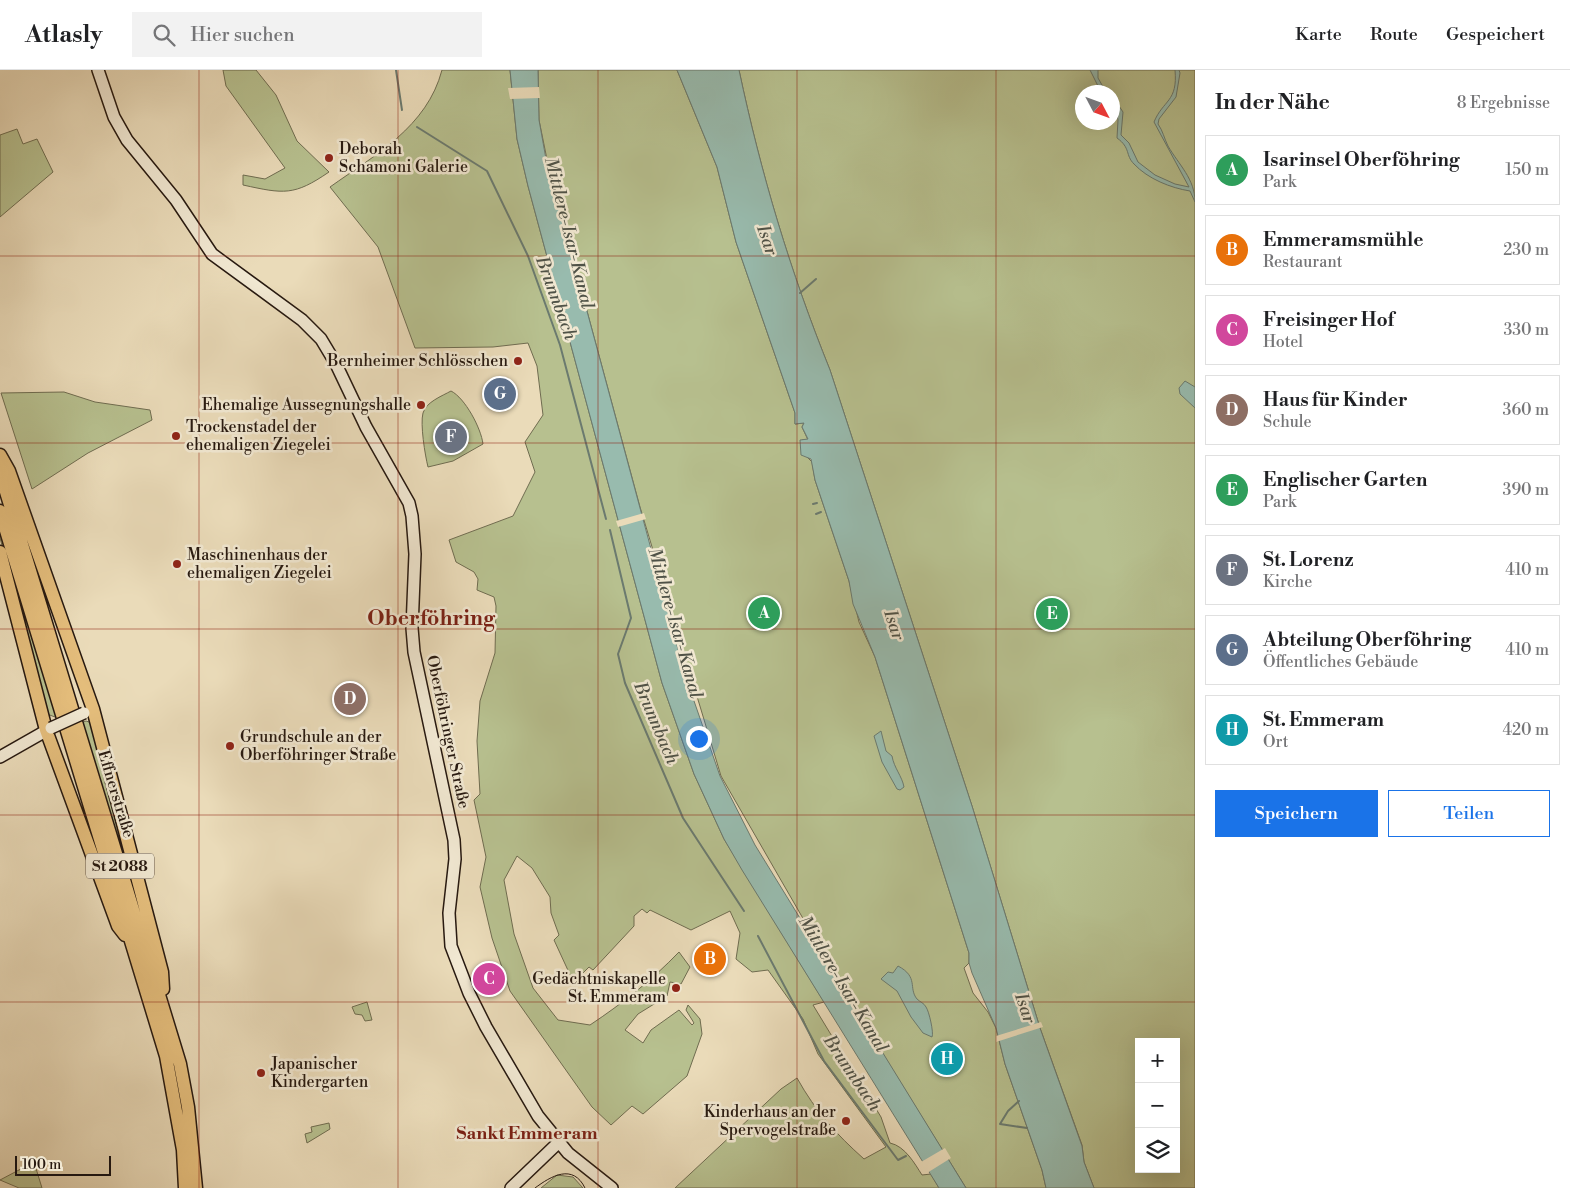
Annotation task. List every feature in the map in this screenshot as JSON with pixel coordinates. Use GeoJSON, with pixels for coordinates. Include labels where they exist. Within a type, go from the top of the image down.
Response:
{"type":"FeatureCollection","features":[{"type":"Feature","properties":{"kind":"highway"},"geometry":{"type":"LineString","coordinates":[[0,455],[9,471],[89,711],[162,972],[163,1007]]}},
{"type":"Feature","properties":{"kind":"highway","name":"Effnerstraße"},"geometry":{"type":"LineString","coordinates":[[0,472],[180,1064],[188,1107],[196,1188]]}},
{"type":"Feature","properties":{"kind":"highway","name":"Effnerstraße"},"geometry":{"type":"LineString","coordinates":[[0,511],[166,1056],[183,1150],[186,1188]]}},
{"type":"Feature","properties":{"kind":"highway"},"geometry":{"type":"LineString","coordinates":[[0,552],[48,729],[118,926],[133,947]]}},
{"type":"Feature","properties":{"kind":"main road","name":"Oberföhringer Straße"},"geometry":{"type":"LineString","coordinates":[[98,70],[114,117],[127,140],[176,200],[212,254],[302,320],[320,339],[336,364],[366,427],[409,503],[415,540],[412,628],[414,652],[454,840],[455,859],[449,913],[451,946],[469,993],[486,1027],[529,1102],[568,1153],[612,1188]]}},
{"type":"Feature","properties":{"kind":"main road"},"geometry":{"type":"LineString","coordinates":[[0,756],[48,729],[89,711]]}},
{"type":"Feature","properties":{"kind":"main road"},"geometry":{"type":"LineString","coordinates":[[511,1188],[559,1142]]}},
{"type":"Feature","properties":{"kind":"green space"},"geometry":{"type":"Polygon","coordinates":[[[223,70],[256,70],[276,95],[297,141],[329,172],[307,185],[288,191],[269,190],[243,185],[243,175],[265,179],[285,168],[226,86],[223,70]]]}},
{"type":"Feature","properties":{"kind":"green space"},"geometry":{"type":"Polygon","coordinates":[[[442,70],[510,70],[517,139],[528,186],[662,683],[694,774],[724,839],[824,1002],[813,1005],[881,1117],[890,1143],[905,1152],[922,1175],[931,1174],[939,1188],[675,1188],[781,1089],[797,1078],[827,1122],[864,1159],[886,1147],[818,1054],[803,1019],[768,970],[752,972],[736,959],[740,933],[730,911],[691,930],[650,910],[647,913],[642,909],[634,916],[634,926],[593,970],[589,967],[581,975],[584,978],[577,982],[572,979],[554,940],[559,935],[551,913],[550,897],[532,868],[517,856],[504,880],[514,934],[533,988],[558,1020],[590,1025],[637,991],[679,952],[690,967],[681,984],[670,982],[667,996],[638,1014],[625,1030],[643,1043],[651,1030],[679,1010],[692,1025],[694,1023],[686,1010],[688,1005],[700,1019],[702,1034],[687,1076],[643,1114],[632,1106],[611,1125],[592,1107],[510,991],[492,938],[480,887],[486,857],[474,800],[480,794],[477,741],[480,701],[495,653],[496,606],[494,597],[477,590],[478,579],[474,572],[456,562],[449,540],[513,516],[535,472],[525,442],[543,415],[537,366],[528,343],[493,347],[415,348],[378,247],[330,187],[381,151],[412,124],[435,90],[442,70]]]}},
{"type":"Feature","properties":{"kind":"green space"},"geometry":{"type":"Polygon","coordinates":[[[538,70],[677,70],[717,167],[736,242],[795,413],[795,424],[804,423],[802,427],[808,440],[802,440],[806,456],[812,462],[815,480],[849,581],[859,622],[875,657],[969,953],[969,963],[964,968],[973,993],[988,1012],[996,1028],[1005,1064],[1042,1170],[1046,1188],[966,1188],[858,1014],[721,776],[640,507],[550,174],[539,120],[538,70]]]}},
{"type":"Feature","properties":{"kind":"green space"},"geometry":{"type":"Polygon","coordinates":[[[739,70],[1195,70],[1195,1188],[1094,1188],[1084,1162],[1082,1145],[1040,1028],[972,806],[830,370],[789,259],[757,147],[739,70]]]}},
{"type":"Feature","properties":{"kind":"green space"},"geometry":{"type":"Polygon","coordinates":[[[17,129],[23,144],[37,139],[53,172],[0,217],[0,135],[17,129]]]}},
{"type":"Feature","properties":{"kind":"green space"},"geometry":{"type":"Polygon","coordinates":[[[451,391],[462,400],[472,414],[483,444],[453,461],[428,467],[422,432],[423,413],[427,406],[451,391]]]}},
{"type":"Feature","properties":{"kind":"green space"},"geometry":{"type":"Polygon","coordinates":[[[64,392],[95,402],[150,410],[152,420],[88,453],[32,489],[1,393],[64,392]]]}},
{"type":"Feature","properties":{"kind":"green space"},"geometry":{"type":"Polygon","coordinates":[[[0,524],[58,715],[55,717],[47,714],[0,538],[0,524]]]}},
{"type":"Feature","properties":{"kind":"green space"},"geometry":{"type":"Polygon","coordinates":[[[86,721],[92,723],[159,972],[81,723],[86,721]]]}},
{"type":"Feature","properties":{"kind":"green space"},"geometry":{"type":"Polygon","coordinates":[[[367,1002],[372,1020],[365,1021],[362,1015],[355,1014],[352,1007],[367,1002]]]}},
{"type":"Feature","properties":{"kind":"green space"},"geometry":{"type":"Polygon","coordinates":[[[329,1123],[330,1129],[307,1143],[305,1134],[312,1132],[311,1127],[329,1123]]]}},
{"type":"Feature","properties":{"kind":"green space"},"geometry":{"type":"Polygon","coordinates":[[[34,1162],[42,1188],[19,1188],[0,1180],[34,1162]]]}},
{"type":"Feature","properties":{"kind":"green space"},"geometry":{"type":"Polygon","coordinates":[[[557,1175],[573,1177],[583,1188],[541,1188],[557,1175]]]}},
{"type":"Feature","properties":{"kind":"water"},"geometry":{"type":"Polygon","coordinates":[[[510,70],[538,70],[539,120],[546,159],[685,675],[720,776],[755,845],[966,1188],[939,1188],[742,870],[724,839],[694,774],[662,683],[528,186],[517,139],[510,70]]]}},
{"type":"Feature","properties":{"kind":"water","name":"Isar"},"geometry":{"type":"Polygon","coordinates":[[[677,70],[739,70],[767,185],[789,259],[830,370],[972,806],[1040,1028],[1082,1146],[1084,1162],[1094,1188],[1046,1188],[1042,1170],[1005,1064],[996,1028],[972,973],[969,953],[875,657],[853,604],[849,581],[815,480],[811,459],[801,455],[800,440],[808,439],[802,427],[804,423],[795,424],[795,413],[736,242],[717,167],[677,70]]]}},
{"type":"Feature","properties":{"kind":"water"},"geometry":{"type":"Polygon","coordinates":[[[1090,70],[1098,70],[1098,78],[1102,85],[1098,85],[1090,70]]]}},
{"type":"Feature","properties":{"kind":"water"},"geometry":{"type":"Polygon","coordinates":[[[1175,70],[1179,70],[1176,97],[1159,119],[1158,124],[1168,146],[1189,179],[1195,202],[1190,191],[1175,188],[1146,174],[1131,161],[1126,148],[1117,138],[1117,130],[1120,130],[1120,108],[1123,112],[1121,135],[1129,143],[1138,162],[1155,175],[1175,184],[1189,187],[1154,122],[1172,95],[1175,70]]]}},
{"type":"Feature","properties":{"kind":"water"},"geometry":{"type":"Polygon","coordinates":[[[1185,381],[1195,387],[1195,408],[1180,394],[1179,388],[1185,381]]]}},
{"type":"Feature","properties":{"kind":"water"},"geometry":{"type":"Polygon","coordinates":[[[881,731],[886,751],[892,756],[903,783],[904,787],[900,790],[897,789],[882,762],[874,736],[881,731]]]}},
{"type":"Feature","properties":{"kind":"water"},"geometry":{"type":"Polygon","coordinates":[[[898,966],[909,974],[914,995],[927,1009],[932,1027],[932,1037],[923,1033],[911,1017],[897,991],[881,979],[888,972],[893,973],[898,966]]]}},
{"type":"Feature","properties":{"kind":"pier"},"geometry":{"type":"Polygon","coordinates":[[[539,87],[540,98],[510,99],[508,88],[539,87]]]}},
{"type":"Feature","properties":{"kind":"pier"},"geometry":{"type":"Polygon","coordinates":[[[644,513],[646,519],[618,527],[616,521],[644,513]]]}},
{"type":"Feature","properties":{"kind":"pier"},"geometry":{"type":"Polygon","coordinates":[[[1041,1022],[1043,1027],[996,1042],[996,1036],[1041,1022]]]}},
{"type":"Feature","properties":{"kind":"pier"},"geometry":{"type":"Polygon","coordinates":[[[945,1148],[951,1158],[927,1173],[921,1162],[945,1148]]]}},
{"type":"Feature","properties":{"kind":"waterway","name":"Brunnbach"},"geometry":{"type":"LineString","coordinates":[[396,70],[402,110]]}},
{"type":"Feature","properties":{"kind":"waterway","name":"Brunnbach"},"geometry":{"type":"LineString","coordinates":[[417,127],[487,171],[528,256],[560,345],[606,519]]}},
{"type":"Feature","properties":{"kind":"waterway"},"geometry":{"type":"LineString","coordinates":[[800,293],[816,279]]}},
{"type":"Feature","properties":{"kind":"waterway"},"geometry":{"type":"LineString","coordinates":[[813,504],[817,503]]}},
{"type":"Feature","properties":{"kind":"waterway"},"geometry":{"type":"LineString","coordinates":[[816,514],[821,512]]}},
{"type":"Feature","properties":{"kind":"waterway","name":"Brunnbach"},"geometry":{"type":"LineString","coordinates":[[610,530],[631,618],[618,654],[625,683],[683,818],[744,911]]}},
{"type":"Feature","properties":{"kind":"waterway","name":"Brunnbach"},"geometry":{"type":"LineString","coordinates":[[758,936],[824,1061],[898,1160],[906,1156]]}},
{"type":"Feature","properties":{"kind":"waterway","name":"Brunnbach"},"geometry":{"type":"LineString","coordinates":[[1019,1101],[1008,1111],[1000,1124],[1027,1128]]}},
{"type":"Feature","properties":{"kind":"tram line"},"geometry":{"type":"LineString","coordinates":[[535,1188],[548,1179],[562,1174],[574,1176],[580,1180],[585,1188]]}},
{"type":"Feature","properties":{"kind":"place","name":"Deborah Schamoni Galerie"},"geometry":{"type":"Point","coordinates":[329,158]}},
{"type":"Feature","properties":{"kind":"place","name":"Bernheimer Schlösschen"},"geometry":{"type":"Point","coordinates":[518,361]}},
{"type":"Feature","properties":{"kind":"place","name":"Abteilung Oberföhring"},"geometry":{"type":"Point","coordinates":[500,394]}},
{"type":"Feature","properties":{"kind":"place","name":"Ehemalige Aussegnungshalle"},"geometry":{"type":"Point","coordinates":[421,405]}},
{"type":"Feature","properties":{"kind":"place","name":"Trockenstadel der ehemaligen Ziegelei"},"geometry":{"type":"Point","coordinates":[176,436]}},
{"type":"Feature","properties":{"kind":"place","name":"St. Lorenz"},"geometry":{"type":"Point","coordinates":[451,437]}},
{"type":"Feature","properties":{"kind":"place","name":"Maschinenhaus der ehemaligen Ziegelei"},"geometry":{"type":"Point","coordinates":[177,564]}},
{"type":"Feature","properties":{"kind":"place","name":"Isarinsel Oberföhring"},"geometry":{"type":"Point","coordinates":[764,613]}},
{"type":"Feature","properties":{"kind":"place","name":"Englischer Garten"},"geometry":{"type":"Point","coordinates":[1052,614]}},
{"type":"Feature","properties":{"kind":"place","name":"Haus für Kinder"},"geometry":{"type":"Point","coordinates":[350,699]}},
{"type":"Feature","properties":{"kind":"place","name":"Grundschule an der Oberföhringer Straße"},"geometry":{"type":"Point","coordinates":[230,746]}},
{"type":"Feature","properties":{"kind":"place","name":"Emmeramsmühle"},"geometry":{"type":"Point","coordinates":[710,959]}},
{"type":"Feature","properties":{"kind":"place","name":"Freisinger Hof"},"geometry":{"type":"Point","coordinates":[489,979]}},
{"type":"Feature","properties":{"kind":"place","name":"Gedächtniskapelle St. Emmeram"},"geometry":{"type":"Point","coordinates":[676,988]}},
{"type":"Feature","properties":{"kind":"place","name":"St. Emmeram"},"geometry":{"type":"Point","coordinates":[947,1059]}},
{"type":"Feature","properties":{"kind":"place","name":"Japanischer Kindergarten"},"geometry":{"type":"Point","coordinates":[261,1073]}},
{"type":"Feature","properties":{"kind":"place","name":"Kinderhaus an der Spervogelstraße"},"geometry":{"type":"Point","coordinates":[846,1121]}},
{"type":"Feature","properties":{"kind":"district","name":"Oberföhring"},"geometry":{"type":"Point","coordinates":[431,619]}},
{"type":"Feature","properties":{"kind":"district","name":"Sankt Emmeram"},"geometry":{"type":"Point","coordinates":[527,1133]}},
{"type":"Feature","properties":{"kind":"water label","name":"Mittlere-Isar-Kanal"},"geometry":{"type":"Point","coordinates":[569,233]}},
{"type":"Feature","properties":{"kind":"water label","name":"Mittlere-Isar-Kanal"},"geometry":{"type":"Point","coordinates":[675,623]}},
{"type":"Feature","properties":{"kind":"water label","name":"Mittlere-Isar-Kanal"},"geometry":{"type":"Point","coordinates":[843,984]}}]}
